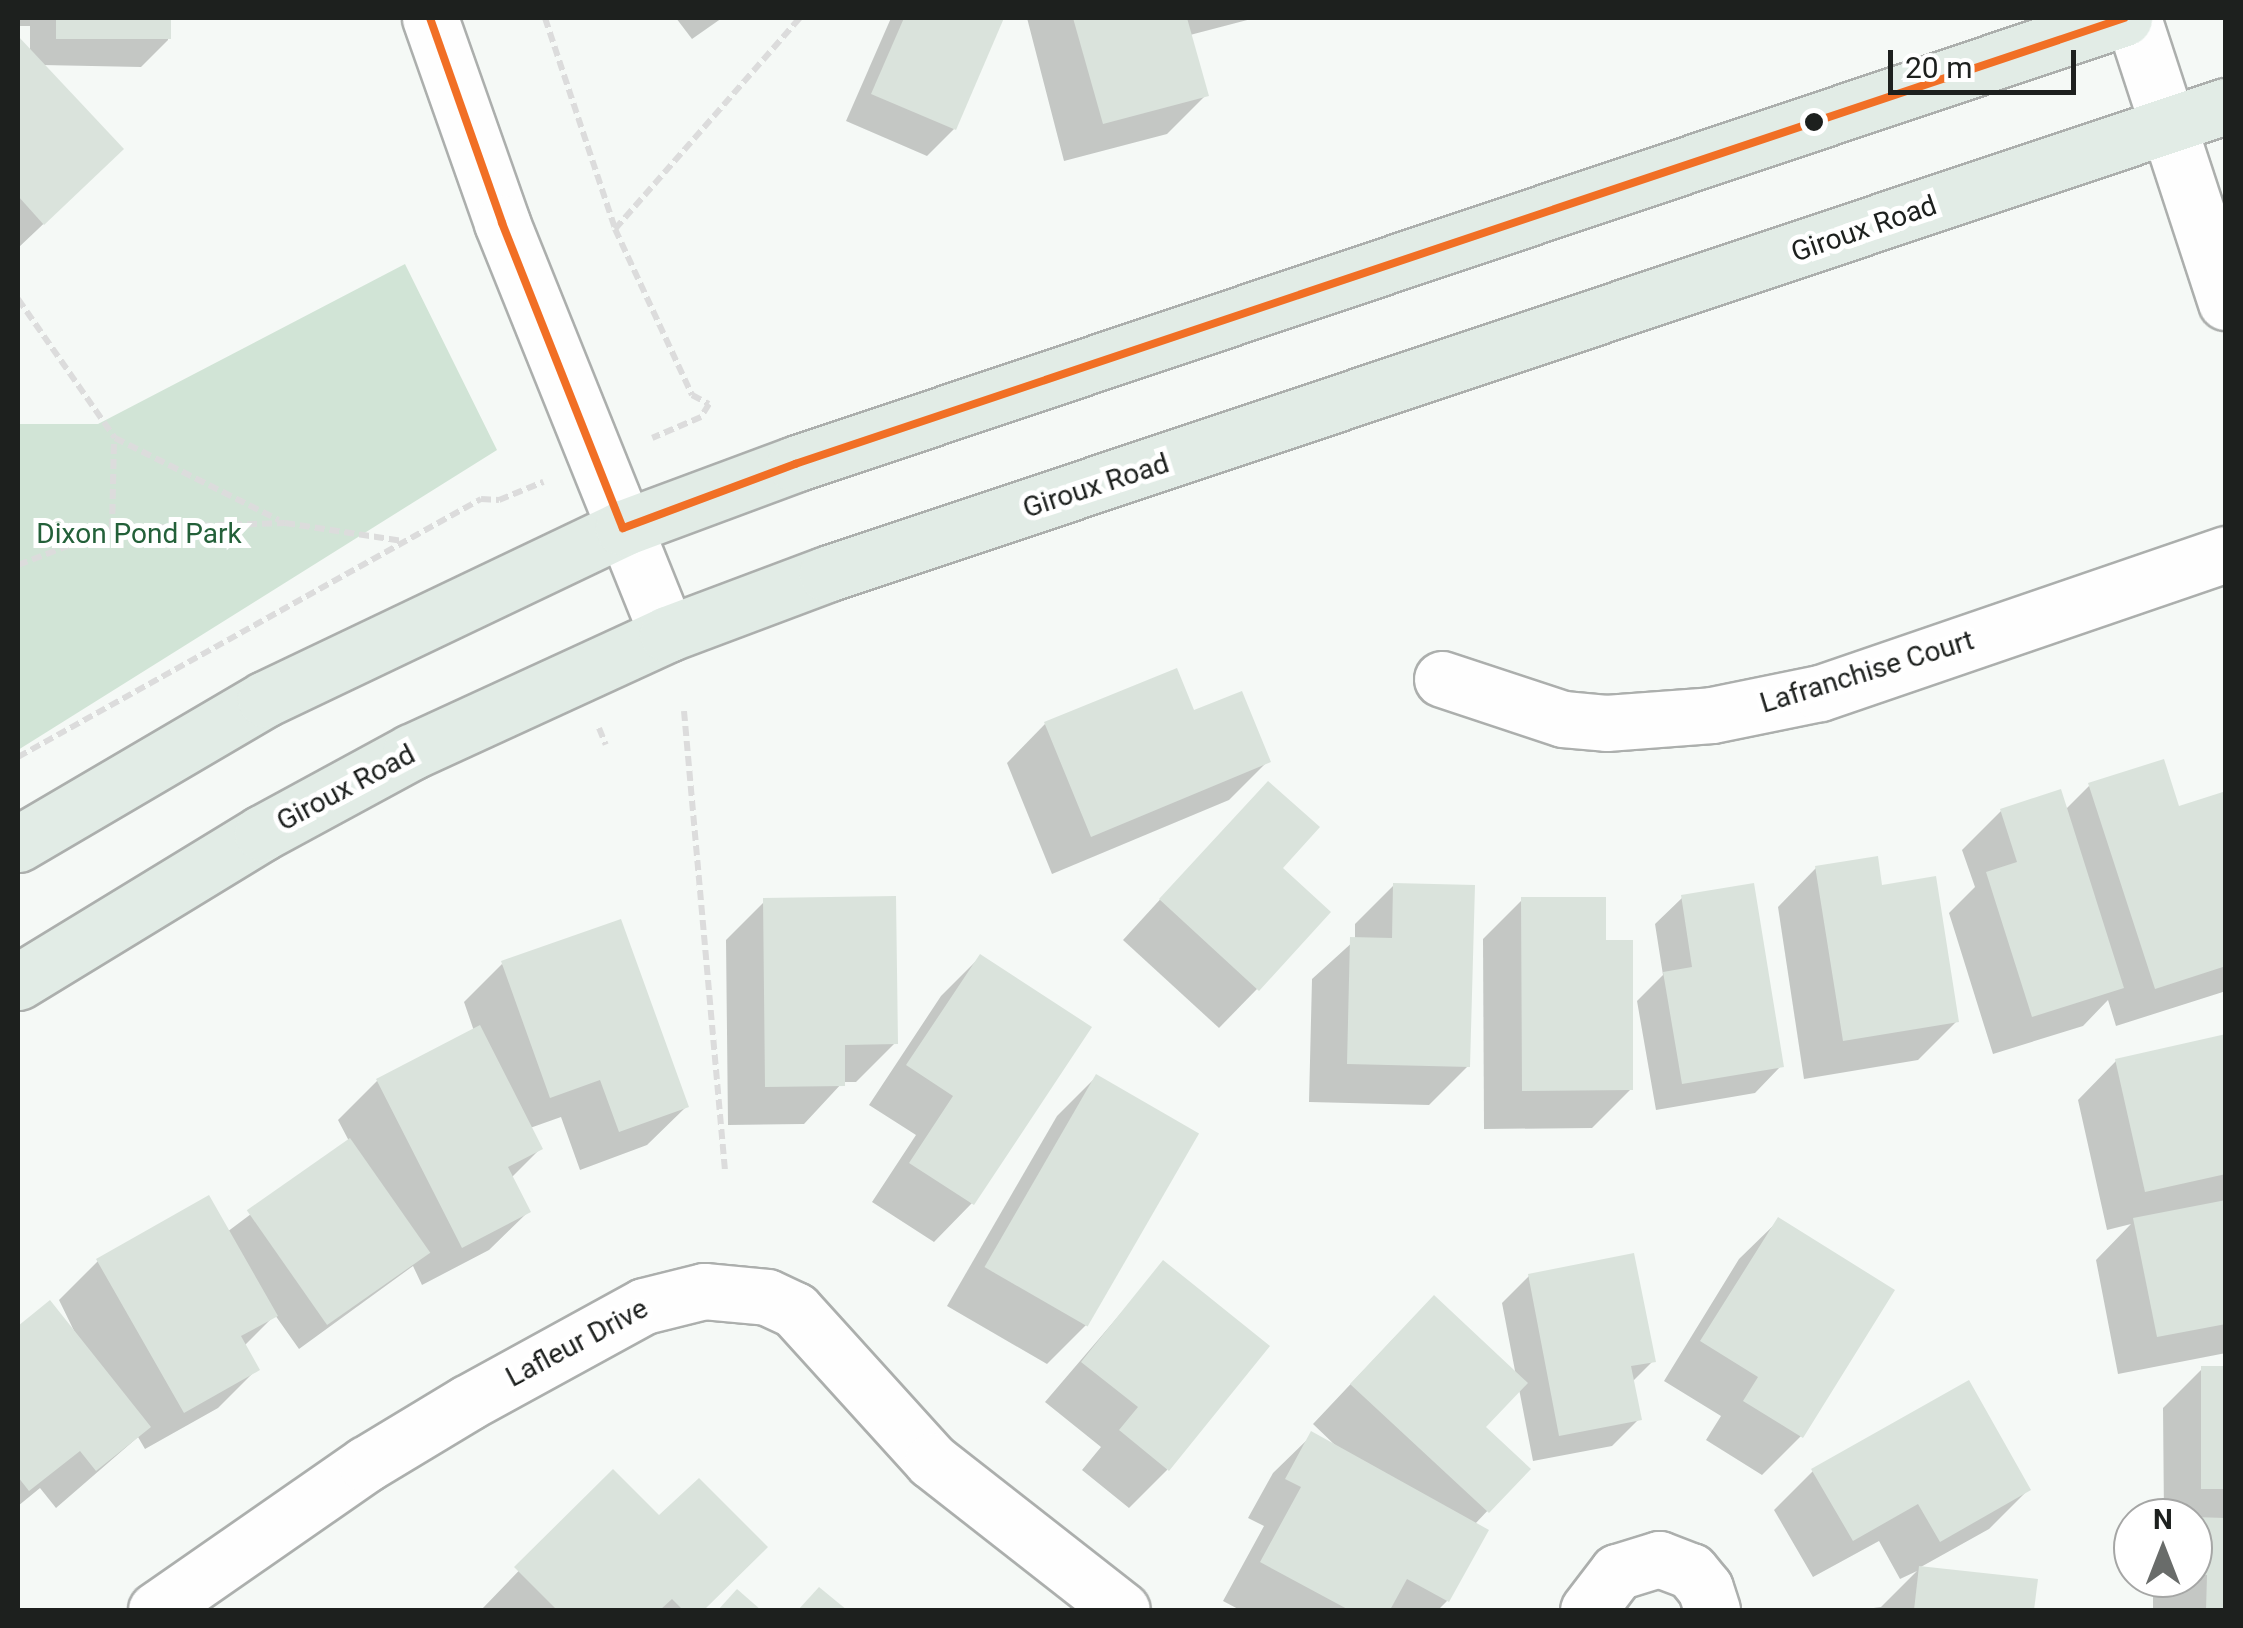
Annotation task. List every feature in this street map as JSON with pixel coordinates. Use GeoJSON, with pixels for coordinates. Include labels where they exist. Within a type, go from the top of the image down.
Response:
{"type":"FeatureCollection","features":[{"type":"Feature","properties":{"kind":"main road"},"geometry":{"type":"LineString","coordinates":[[18,844],[265,699],[623,528],[795,464],[2124,18]]}},
{"type":"Feature","properties":{"kind":"main road","name":"Giroux Road"},"geometry":{"type":"LineString","coordinates":[[18,982],[411,752],[668,634],[827,574],[2226,106]]}},
{"type":"Feature","properties":{"kind":"street"},"geometry":{"type":"LineString","coordinates":[[430,18],[502,223],[668,634]]}},
{"type":"Feature","properties":{"kind":"street"},"geometry":{"type":"LineString","coordinates":[[2132,18],[2164,127],[2226,302]]}},
{"type":"Feature","properties":{"kind":"street","name":"Lafranchise Court"},"geometry":{"type":"LineString","coordinates":[[1442,679],[1563,719],[1606,723],[1712,715],[1820,693],[2226,554]]}},
{"type":"Feature","properties":{"kind":"street","name":"Lafleur Drive"},"geometry":{"type":"LineString","coordinates":[[156,1610],[350,1474],[467,1403],[644,1306],[672,1295],[723,1291],[766,1297],[804,1316],[960,1486],[1122,1610]]}},
{"type":"Feature","properties":{"kind":"street"},"geometry":{"type":"LineString","coordinates":[[1588,1610],[1617,1572],[1659,1560],[1691,1571],[1706,1588],[1712,1610]]}},
{"type":"Feature","properties":{"kind":"path"},"geometry":{"type":"LineString","coordinates":[[545,18],[615,229],[692,395],[709,404],[701,417]]}},
{"type":"Feature","properties":{"kind":"path"},"geometry":{"type":"LineString","coordinates":[[615,229],[800,18]]}},
{"type":"Feature","properties":{"kind":"path"},"geometry":{"type":"LineString","coordinates":[[18,299],[114,438],[285,523]]}},
{"type":"Feature","properties":{"kind":"path"},"geometry":{"type":"LineString","coordinates":[[112,529],[114,438]]}},
{"type":"Feature","properties":{"kind":"path"},"geometry":{"type":"LineString","coordinates":[[18,757],[481,499],[499,500]]}},
{"type":"Feature","properties":{"kind":"path"},"geometry":{"type":"LineString","coordinates":[[18,565],[112,529],[285,523],[406,542]]}},
{"type":"Feature","properties":{"kind":"path"},"geometry":{"type":"LineString","coordinates":[[684,710],[726,1171]]}},
{"type":"Feature","properties":{"kind":"green space","name":"Dixon Pond Park"},"geometry":{"type":"Polygon","coordinates":[[[405,264],[497,450],[18,750],[18,424],[98,424],[405,264]]]}},
{"type":"Feature","properties":{"kind":"building"},"geometry":{"type":"Polygon","coordinates":[[[56,18],[171,18],[171,39],[56,39],[56,18]]]}},
{"type":"Feature","properties":{"kind":"building"},"geometry":{"type":"Polygon","coordinates":[[[904,18],[1004,18],[956,130],[871,94],[904,18]]]}},
{"type":"Feature","properties":{"kind":"building"},"geometry":{"type":"Polygon","coordinates":[[[1073,18],[1187,18],[1209,96],[1103,124],[1073,18]]]}},
{"type":"Feature","properties":{"kind":"building"},"geometry":{"type":"Polygon","coordinates":[[[18,36],[124,149],[44,225],[18,196],[18,36]]]}},
{"type":"Feature","properties":{"kind":"building"},"geometry":{"type":"Polygon","coordinates":[[[1177,668],[1194,710],[1242,691],[1271,762],[1091,837],[1044,722],[1177,668]]]}},
{"type":"Feature","properties":{"kind":"building"},"geometry":{"type":"Polygon","coordinates":[[[2164,759],[2179,806],[2226,791],[2226,966],[2155,989],[2088,783],[2164,759]]]}},
{"type":"Feature","properties":{"kind":"building"},"geometry":{"type":"Polygon","coordinates":[[[1268,781],[1320,827],[1283,868],[1331,912],[1259,991],[1159,899],[1268,781]]]}},
{"type":"Feature","properties":{"kind":"building"},"geometry":{"type":"Polygon","coordinates":[[[2061,789],[2124,988],[2032,1017],[1986,872],[2017,862],[2000,809],[2061,789]]]}},
{"type":"Feature","properties":{"kind":"building"},"geometry":{"type":"Polygon","coordinates":[[[1878,856],[1882,885],[1936,876],[1959,1022],[1843,1041],[1815,866],[1878,856]]]}},
{"type":"Feature","properties":{"kind":"building"},"geometry":{"type":"Polygon","coordinates":[[[1393,883],[1475,885],[1470,1067],[1347,1064],[1350,937],[1392,938],[1393,883]]]}},
{"type":"Feature","properties":{"kind":"building"},"geometry":{"type":"Polygon","coordinates":[[[1754,883],[1784,1067],[1682,1084],[1663,972],[1692,967],[1681,895],[1754,883]]]}},
{"type":"Feature","properties":{"kind":"building"},"geometry":{"type":"Polygon","coordinates":[[[896,896],[898,1044],[845,1045],[845,1086],[765,1087],[763,898],[896,896]]]}},
{"type":"Feature","properties":{"kind":"building"},"geometry":{"type":"Polygon","coordinates":[[[1521,897],[1606,897],[1606,940],[1633,940],[1633,1090],[1522,1091],[1521,897]]]}},
{"type":"Feature","properties":{"kind":"building"},"geometry":{"type":"Polygon","coordinates":[[[621,919],[689,1107],[619,1132],[600,1080],[550,1098],[501,961],[621,919]]]}},
{"type":"Feature","properties":{"kind":"building"},"geometry":{"type":"Polygon","coordinates":[[[980,954],[1092,1027],[974,1205],[909,1163],[953,1096],[906,1065],[980,954]]]}},
{"type":"Feature","properties":{"kind":"building"},"geometry":{"type":"Polygon","coordinates":[[[480,1025],[543,1149],[508,1167],[531,1212],[462,1248],[376,1079],[480,1025]]]}},
{"type":"Feature","properties":{"kind":"building"},"geometry":{"type":"Polygon","coordinates":[[[2226,1034],[2226,1174],[2145,1192],[2115,1059],[2226,1034]]]}},
{"type":"Feature","properties":{"kind":"building"},"geometry":{"type":"Polygon","coordinates":[[[1096,1074],[1199,1134],[1088,1327],[984,1267],[1096,1074]]]}},
{"type":"Feature","properties":{"kind":"building"},"geometry":{"type":"Polygon","coordinates":[[[350,1138],[430,1253],[327,1325],[247,1210],[350,1138]]]}},
{"type":"Feature","properties":{"kind":"building"},"geometry":{"type":"Polygon","coordinates":[[[209,1195],[278,1316],[241,1336],[260,1370],[184,1413],[96,1259],[209,1195]]]}},
{"type":"Feature","properties":{"kind":"building"},"geometry":{"type":"Polygon","coordinates":[[[2226,1200],[2226,1324],[2157,1337],[2133,1218],[2226,1200]]]}},
{"type":"Feature","properties":{"kind":"building"},"geometry":{"type":"Polygon","coordinates":[[[1778,1217],[1895,1290],[1803,1438],[1743,1401],[1758,1377],[1700,1341],[1778,1217]]]}},
{"type":"Feature","properties":{"kind":"building"},"geometry":{"type":"Polygon","coordinates":[[[1634,1253],[1656,1362],[1631,1366],[1642,1420],[1559,1436],[1528,1274],[1634,1253]]]}},
{"type":"Feature","properties":{"kind":"building"},"geometry":{"type":"Polygon","coordinates":[[[1163,1260],[1270,1346],[1169,1471],[1119,1430],[1138,1407],[1081,1362],[1163,1260]]]}},
{"type":"Feature","properties":{"kind":"building"},"geometry":{"type":"Polygon","coordinates":[[[1434,1295],[1528,1383],[1486,1427],[1531,1469],[1489,1513],[1350,1384],[1434,1295]]]}},
{"type":"Feature","properties":{"kind":"building"},"geometry":{"type":"Polygon","coordinates":[[[50,1300],[151,1427],[96,1471],[80,1451],[29,1491],[18,1477],[18,1326],[50,1300]]]}},
{"type":"Feature","properties":{"kind":"building"},"geometry":{"type":"Polygon","coordinates":[[[2201,1366],[2226,1366],[2226,1489],[2201,1489],[2201,1366]]]}},
{"type":"Feature","properties":{"kind":"building"},"geometry":{"type":"Polygon","coordinates":[[[1969,1380],[2031,1490],[1940,1542],[1918,1504],[1853,1541],[1811,1469],[1969,1380]]]}},
{"type":"Feature","properties":{"kind":"building"},"geometry":{"type":"Polygon","coordinates":[[[1311,1431],[1489,1530],[1449,1602],[1407,1579],[1390,1610],[1349,1610],[1260,1562],[1301,1487],[1285,1479],[1311,1431]]]}},
{"type":"Feature","properties":{"kind":"building"},"geometry":{"type":"Polygon","coordinates":[[[613,1469],[659,1515],[699,1478],[768,1547],[704,1610],[683,1610],[672,1599],[660,1610],[557,1610],[514,1567],[613,1469]]]}},
{"type":"Feature","properties":{"kind":"building"},"geometry":{"type":"Polygon","coordinates":[[[2213,1518],[2226,1518],[2226,1610],[2206,1610],[2206,1598],[2213,1598],[2213,1518]]]}},
{"type":"Feature","properties":{"kind":"building"},"geometry":{"type":"Polygon","coordinates":[[[1919,1566],[2038,1579],[2034,1610],[1914,1610],[1919,1566]]]}},
{"type":"Feature","properties":{"kind":"building"},"geometry":{"type":"Polygon","coordinates":[[[819,1587],[847,1610],[798,1610],[819,1587]]]}},
{"type":"Feature","properties":{"kind":"building"},"geometry":{"type":"Polygon","coordinates":[[[737,1589],[761,1610],[718,1610],[737,1589]]]}},
{"type":"Feature","properties":{"kind":"transit line"},"geometry":{"type":"LineString","coordinates":[[430,18],[502,223],[623,528],[795,464],[2124,18]]}}]}
